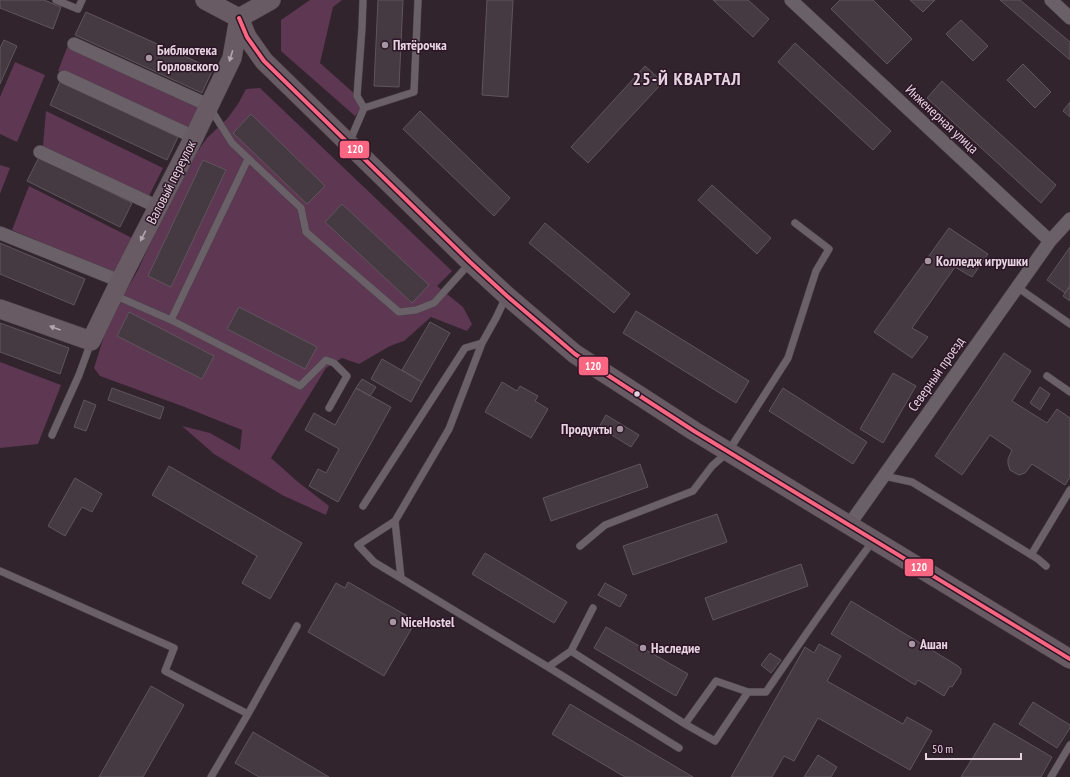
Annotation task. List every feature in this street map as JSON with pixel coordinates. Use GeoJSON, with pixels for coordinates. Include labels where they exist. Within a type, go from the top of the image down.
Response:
{"type":"FeatureCollection","features":[{"type":"Feature","properties":{"kind":"main road"},"geometry":{"type":"LineString","coordinates":[[239,18],[271,0]]}},
{"type":"Feature","properties":{"kind":"main road"},"geometry":{"type":"LineString","coordinates":[[208,1],[239,18],[247,37],[264,61],[470,262],[575,354],[728,452],[1070,659]]}},
{"type":"Feature","properties":{"kind":"main road","name":"Валовый переулок"},"geometry":{"type":"LineString","coordinates":[[91,341],[194,138],[232,58],[239,18]]}},
{"type":"Feature","properties":{"kind":"main road"},"geometry":{"type":"LineString","coordinates":[[0,308],[91,341]]}},
{"type":"Feature","properties":{"kind":"street","name":"Инженерная улица"},"geometry":{"type":"LineString","coordinates":[[791,0],[1050,241]]}},
{"type":"Feature","properties":{"kind":"street"},"geometry":{"type":"LineString","coordinates":[[1051,0],[1070,18]]}},
{"type":"Feature","properties":{"kind":"street"},"geometry":{"type":"LineString","coordinates":[[74,44],[208,106]]}},
{"type":"Feature","properties":{"kind":"street"},"geometry":{"type":"LineString","coordinates":[[64,77],[194,138]]}},
{"type":"Feature","properties":{"kind":"street"},"geometry":{"type":"LineString","coordinates":[[40,152],[158,207]]}},
{"type":"Feature","properties":{"kind":"street"},"geometry":{"type":"LineString","coordinates":[[1050,241],[1070,219]]}},
{"type":"Feature","properties":{"kind":"street"},"geometry":{"type":"LineString","coordinates":[[0,233],[117,288]]}},
{"type":"Feature","properties":{"kind":"street","name":"Северный проезд"},"geometry":{"type":"LineString","coordinates":[[849,525],[1050,241]]}},
{"type":"Feature","properties":{"kind":"lane"},"geometry":{"type":"LineString","coordinates":[[56,0],[78,9],[82,0]]}},
{"type":"Feature","properties":{"kind":"lane"},"geometry":{"type":"LineString","coordinates":[[363,0],[357,96],[364,108]]}},
{"type":"Feature","properties":{"kind":"lane"},"geometry":{"type":"LineString","coordinates":[[348,144],[364,108],[414,92],[418,0]]}},
{"type":"Feature","properties":{"kind":"lane"},"geometry":{"type":"LineString","coordinates":[[208,106],[232,144],[301,208],[306,232],[399,312],[416,310],[434,303],[470,262]]}},
{"type":"Feature","properties":{"kind":"lane"},"geometry":{"type":"LineString","coordinates":[[171,320],[248,159]]}},
{"type":"Feature","properties":{"kind":"lane"},"geometry":{"type":"LineString","coordinates":[[580,546],[605,525],[693,491],[712,466],[728,452],[788,358],[816,271],[829,249],[795,223]]}},
{"type":"Feature","properties":{"kind":"lane"},"geometry":{"type":"LineString","coordinates":[[1016,287],[1070,324]]}},
{"type":"Feature","properties":{"kind":"lane"},"geometry":{"type":"LineString","coordinates":[[117,288],[171,320],[300,386],[326,360],[334,363],[347,376],[329,408]]}},
{"type":"Feature","properties":{"kind":"lane"},"geometry":{"type":"LineString","coordinates":[[507,296],[482,343],[449,429],[395,521],[358,545],[374,562],[548,666],[679,748]]}},
{"type":"Feature","properties":{"kind":"lane"},"geometry":{"type":"LineString","coordinates":[[52,435],[79,375],[91,341]]}},
{"type":"Feature","properties":{"kind":"lane"},"geometry":{"type":"LineString","coordinates":[[363,506],[465,348],[482,343]]}},
{"type":"Feature","properties":{"kind":"lane"},"geometry":{"type":"LineString","coordinates":[[1047,376],[1070,392]]}},
{"type":"Feature","properties":{"kind":"lane"},"geometry":{"type":"LineString","coordinates":[[884,476],[912,482],[1038,559],[1046,566]]}},
{"type":"Feature","properties":{"kind":"lane"},"geometry":{"type":"LineString","coordinates":[[1031,555],[1070,490]]}},
{"type":"Feature","properties":{"kind":"lane"},"geometry":{"type":"LineString","coordinates":[[395,521],[401,578]]}},
{"type":"Feature","properties":{"kind":"lane"},"geometry":{"type":"LineString","coordinates":[[685,724],[716,681],[748,692],[766,692],[873,540]]}},
{"type":"Feature","properties":{"kind":"lane"},"geometry":{"type":"LineString","coordinates":[[0,571],[174,648],[165,671],[248,714]]}},
{"type":"Feature","properties":{"kind":"lane"},"geometry":{"type":"LineString","coordinates":[[548,666],[571,651],[593,608]]}},
{"type":"Feature","properties":{"kind":"lane"},"geometry":{"type":"LineString","coordinates":[[211,777],[298,626]]}},
{"type":"Feature","properties":{"kind":"lane"},"geometry":{"type":"LineString","coordinates":[[571,651],[715,742],[748,692]]}},
{"type":"Feature","properties":{"kind":"lane"},"geometry":{"type":"LineString","coordinates":[[1051,777],[1070,745]]}},
{"type":"Feature","properties":{"kind":"shaded area"},"geometry":{"type":"Polygon","coordinates":[[[310,0],[342,0],[333,7],[320,63],[366,104],[355,116],[281,51],[281,20],[310,0]]]}},
{"type":"Feature","properties":{"kind":"shaded area"},"geometry":{"type":"Polygon","coordinates":[[[68,45],[200,106],[191,129],[58,71],[68,45]]]}},
{"type":"Feature","properties":{"kind":"shaded area"},"geometry":{"type":"Polygon","coordinates":[[[15,62],[45,75],[17,142],[0,134],[0,97],[15,62]]]}},
{"type":"Feature","properties":{"kind":"shaded area"},"geometry":{"type":"Polygon","coordinates":[[[260,88],[452,271],[437,286],[463,307],[472,324],[467,331],[431,317],[404,341],[390,346],[359,364],[342,358],[326,368],[271,458],[298,482],[329,506],[326,515],[282,495],[214,454],[182,426],[210,433],[240,450],[242,430],[100,376],[94,368],[110,317],[137,272],[185,169],[207,138],[227,119],[238,104],[246,89],[260,88]]]}},
{"type":"Feature","properties":{"kind":"shaded area"},"geometry":{"type":"Polygon","coordinates":[[[46,111],[163,168],[149,196],[43,146],[46,111]]]}},
{"type":"Feature","properties":{"kind":"shaded area"},"geometry":{"type":"Polygon","coordinates":[[[0,165],[10,168],[0,194],[0,165]]]}},
{"type":"Feature","properties":{"kind":"shaded area"},"geometry":{"type":"Polygon","coordinates":[[[29,186],[132,238],[114,273],[12,230],[29,186]]]}},
{"type":"Feature","properties":{"kind":"shaded area"},"geometry":{"type":"Polygon","coordinates":[[[0,362],[61,385],[38,444],[0,448],[0,362]]]}},
{"type":"Feature","properties":{"kind":"building"},"geometry":{"type":"Polygon","coordinates":[[[0,0],[44,0],[61,7],[53,29],[0,8],[0,0]]]}},
{"type":"Feature","properties":{"kind":"building"},"geometry":{"type":"Polygon","coordinates":[[[378,0],[403,0],[399,87],[374,86],[378,0]]]}},
{"type":"Feature","properties":{"kind":"building"},"geometry":{"type":"Polygon","coordinates":[[[487,0],[513,0],[508,97],[482,95],[487,0]]]}},
{"type":"Feature","properties":{"kind":"building"},"geometry":{"type":"Polygon","coordinates":[[[713,0],[748,0],[769,19],[753,37],[713,0]]]}},
{"type":"Feature","properties":{"kind":"building"},"geometry":{"type":"Polygon","coordinates":[[[840,0],[873,0],[912,39],[887,64],[831,9],[840,0]]]}},
{"type":"Feature","properties":{"kind":"building"},"geometry":{"type":"Polygon","coordinates":[[[910,0],[935,0],[923,12],[910,0]]]}},
{"type":"Feature","properties":{"kind":"building"},"geometry":{"type":"Polygon","coordinates":[[[1000,0],[1020,0],[1070,42],[1070,60],[1000,0]]]}},
{"type":"Feature","properties":{"kind":"building"},"geometry":{"type":"Polygon","coordinates":[[[86,12],[213,69],[202,93],[75,35],[86,12]]]}},
{"type":"Feature","properties":{"kind":"building"},"geometry":{"type":"Polygon","coordinates":[[[961,20],[988,46],[973,61],[946,34],[961,20]]]}},
{"type":"Feature","properties":{"kind":"building"},"geometry":{"type":"Polygon","coordinates":[[[4,40],[17,46],[0,84],[0,48],[4,40]]]}},
{"type":"Feature","properties":{"kind":"building"},"geometry":{"type":"Polygon","coordinates":[[[795,43],[891,131],[873,150],[778,62],[795,43]]]}},
{"type":"Feature","properties":{"kind":"building"},"geometry":{"type":"Polygon","coordinates":[[[1023,64],[1051,92],[1035,108],[1007,80],[1023,64]]]}},
{"type":"Feature","properties":{"kind":"building"},"geometry":{"type":"Polygon","coordinates":[[[645,66],[663,82],[588,163],[571,147],[645,66]]]}},
{"type":"Feature","properties":{"kind":"building"},"geometry":{"type":"Polygon","coordinates":[[[942,81],[1056,185],[1041,203],[927,98],[942,81]]]}},
{"type":"Feature","properties":{"kind":"building"},"geometry":{"type":"Polygon","coordinates":[[[60,82],[178,137],[167,160],[50,105],[60,82]]]}},
{"type":"Feature","properties":{"kind":"building"},"geometry":{"type":"Polygon","coordinates":[[[1070,102],[1070,117],[1063,111],[1070,102]]]}},
{"type":"Feature","properties":{"kind":"building"},"geometry":{"type":"Polygon","coordinates":[[[420,111],[510,198],[494,216],[403,129],[420,111]]]}},
{"type":"Feature","properties":{"kind":"building"},"geometry":{"type":"Polygon","coordinates":[[[251,114],[325,186],[307,204],[233,133],[251,114]]]}},
{"type":"Feature","properties":{"kind":"building"},"geometry":{"type":"Polygon","coordinates":[[[39,157],[132,203],[120,227],[27,181],[39,157]]]}},
{"type":"Feature","properties":{"kind":"building"},"geometry":{"type":"Polygon","coordinates":[[[203,160],[226,170],[171,287],[148,276],[203,160]]]}},
{"type":"Feature","properties":{"kind":"building"},"geometry":{"type":"Polygon","coordinates":[[[712,185],[771,238],[757,254],[698,200],[712,185]]]}},
{"type":"Feature","properties":{"kind":"building"},"geometry":{"type":"Polygon","coordinates":[[[342,204],[429,285],[412,303],[325,222],[342,204]]]}},
{"type":"Feature","properties":{"kind":"building"},"geometry":{"type":"Polygon","coordinates":[[[545,223],[630,294],[614,313],[529,243],[545,223]]]}},
{"type":"Feature","properties":{"kind":"building"},"geometry":{"type":"Polygon","coordinates":[[[949,228],[988,254],[972,277],[955,267],[912,328],[928,337],[912,358],[874,332],[949,228]]]}},
{"type":"Feature","properties":{"kind":"building"},"geometry":{"type":"Polygon","coordinates":[[[0,243],[85,279],[74,305],[0,274],[0,243]]]}},
{"type":"Feature","properties":{"kind":"building"},"geometry":{"type":"Polygon","coordinates":[[[1070,247],[1070,286],[1065,293],[1047,280],[1070,247]]]}},
{"type":"Feature","properties":{"kind":"building"},"geometry":{"type":"Polygon","coordinates":[[[1070,286],[1070,301],[1063,296],[1070,286]]]}},
{"type":"Feature","properties":{"kind":"building"},"geometry":{"type":"Polygon","coordinates":[[[239,307],[317,347],[305,369],[227,329],[239,307]]]}},
{"type":"Feature","properties":{"kind":"building"},"geometry":{"type":"Polygon","coordinates":[[[636,311],[749,381],[736,403],[623,333],[636,311]]]}},
{"type":"Feature","properties":{"kind":"building"},"geometry":{"type":"Polygon","coordinates":[[[129,312],[214,356],[202,379],[117,336],[129,312]]]}},
{"type":"Feature","properties":{"kind":"building"},"geometry":{"type":"Polygon","coordinates":[[[430,322],[450,333],[422,382],[402,370],[430,322]]]}},
{"type":"Feature","properties":{"kind":"building"},"geometry":{"type":"Polygon","coordinates":[[[0,323],[69,348],[60,374],[0,352],[0,323]]]}},
{"type":"Feature","properties":{"kind":"building"},"geometry":{"type":"Polygon","coordinates":[[[1004,353],[1031,371],[1012,401],[1047,423],[1057,409],[1070,418],[1070,477],[1065,485],[1032,464],[1025,473],[1019,475],[1010,470],[1008,459],[1012,450],[990,435],[962,475],[935,456],[1004,353]]]}},
{"type":"Feature","properties":{"kind":"building"},"geometry":{"type":"Polygon","coordinates":[[[382,359],[422,382],[411,402],[371,379],[382,359]]]}},
{"type":"Feature","properties":{"kind":"building"},"geometry":{"type":"Polygon","coordinates":[[[893,373],[916,386],[883,443],[860,429],[893,373]]]}},
{"type":"Feature","properties":{"kind":"building"},"geometry":{"type":"Polygon","coordinates":[[[362,379],[376,387],[370,396],[356,388],[362,379]]]}},
{"type":"Feature","properties":{"kind":"building"},"geometry":{"type":"Polygon","coordinates":[[[502,382],[517,391],[520,386],[538,396],[535,401],[548,409],[531,438],[485,412],[502,382]]]}},
{"type":"Feature","properties":{"kind":"building"},"geometry":{"type":"Polygon","coordinates":[[[1040,387],[1050,394],[1040,410],[1030,403],[1040,387]]]}},
{"type":"Feature","properties":{"kind":"building"},"geometry":{"type":"Polygon","coordinates":[[[112,388],[164,407],[160,419],[108,400],[112,388]]]}},
{"type":"Feature","properties":{"kind":"building"},"geometry":{"type":"Polygon","coordinates":[[[356,388],[391,407],[338,502],[309,486],[318,469],[326,473],[339,449],[305,430],[314,413],[335,425],[356,388]]]}},
{"type":"Feature","properties":{"kind":"building"},"geometry":{"type":"Polygon","coordinates":[[[783,388],[867,442],[853,464],[769,411],[783,388]]]}},
{"type":"Feature","properties":{"kind":"building"},"geometry":{"type":"Polygon","coordinates":[[[84,400],[96,405],[86,431],[74,427],[84,400]]]}},
{"type":"Feature","properties":{"kind":"building"},"geometry":{"type":"Polygon","coordinates":[[[606,415],[639,435],[631,447],[599,427],[606,415]]]}},
{"type":"Feature","properties":{"kind":"building"},"geometry":{"type":"Polygon","coordinates":[[[640,464],[648,487],[551,521],[543,498],[640,464]]]}},
{"type":"Feature","properties":{"kind":"building"},"geometry":{"type":"Polygon","coordinates":[[[169,466],[302,543],[270,599],[242,583],[257,556],[152,495],[169,466]]]}},
{"type":"Feature","properties":{"kind":"building"},"geometry":{"type":"Polygon","coordinates":[[[75,478],[102,494],[92,512],[82,507],[65,536],[48,526],[75,478]]]}},
{"type":"Feature","properties":{"kind":"building"},"geometry":{"type":"Polygon","coordinates":[[[717,514],[727,542],[633,575],[623,546],[717,514]]]}},
{"type":"Feature","properties":{"kind":"building"},"geometry":{"type":"Polygon","coordinates":[[[485,553],[567,602],[554,623],[472,574],[485,553]]]}},
{"type":"Feature","properties":{"kind":"building"},"geometry":{"type":"Polygon","coordinates":[[[801,564],[808,586],[713,620],[705,598],[801,564]]]}},
{"type":"Feature","properties":{"kind":"building"},"geometry":{"type":"Polygon","coordinates":[[[348,582],[416,621],[384,676],[308,632],[336,583],[345,588],[348,582]]]}},
{"type":"Feature","properties":{"kind":"building"},"geometry":{"type":"Polygon","coordinates":[[[605,583],[627,595],[620,607],[598,595],[605,583]]]}},
{"type":"Feature","properties":{"kind":"building"},"geometry":{"type":"Polygon","coordinates":[[[851,601],[961,669],[961,673],[944,696],[918,680],[915,685],[831,634],[851,601]]]}},
{"type":"Feature","properties":{"kind":"building"},"geometry":{"type":"Polygon","coordinates":[[[606,627],[688,674],[676,696],[594,648],[606,627]]]}},
{"type":"Feature","properties":{"kind":"building"},"geometry":{"type":"Polygon","coordinates":[[[819,644],[841,656],[827,681],[903,724],[907,717],[932,731],[910,770],[818,718],[794,761],[784,756],[772,777],[731,777],[805,647],[814,653],[819,644]]]}},
{"type":"Feature","properties":{"kind":"building"},"geometry":{"type":"Polygon","coordinates":[[[770,653],[781,660],[771,673],[761,665],[770,653]]]}},
{"type":"Feature","properties":{"kind":"building"},"geometry":{"type":"Polygon","coordinates":[[[151,686],[184,705],[143,777],[99,777],[151,686]]]}},
{"type":"Feature","properties":{"kind":"building"},"geometry":{"type":"Polygon","coordinates":[[[1033,702],[1070,725],[1070,728],[1057,748],[1019,724],[1033,702]]]}},
{"type":"Feature","properties":{"kind":"building"},"geometry":{"type":"Polygon","coordinates":[[[570,704],[693,777],[625,777],[552,734],[570,704]]]}},
{"type":"Feature","properties":{"kind":"building"},"geometry":{"type":"Polygon","coordinates":[[[994,723],[1052,757],[1041,777],[961,777],[994,723]]]}},
{"type":"Feature","properties":{"kind":"building"},"geometry":{"type":"Polygon","coordinates":[[[253,732],[329,777],[259,777],[235,763],[253,732]]]}},
{"type":"Feature","properties":{"kind":"building"},"geometry":{"type":"Polygon","coordinates":[[[818,755],[837,767],[831,777],[804,777],[818,755]]]}},
{"type":"Feature","properties":{"kind":"transit line","name":"120"},"geometry":{"type":"LineString","coordinates":[[239,18],[247,37],[264,61],[470,262],[575,354],[694,431],[1070,659]]}},
{"type":"Feature","properties":{"kind":"place","name":"Пятёрочка"},"geometry":{"type":"Point","coordinates":[385,45]}},
{"type":"Feature","properties":{"kind":"place","name":"Библиотека Горловского"},"geometry":{"type":"Point","coordinates":[149,58]}},
{"type":"Feature","properties":{"kind":"place","name":"Колледж игрушки"},"geometry":{"type":"Point","coordinates":[928,261]}},
{"type":"Feature","properties":{"kind":"place","name":"Продукты"},"geometry":{"type":"Point","coordinates":[620,429]}},
{"type":"Feature","properties":{"kind":"place","name":"NiceHostel"},"geometry":{"type":"Point","coordinates":[393,622]}},
{"type":"Feature","properties":{"kind":"place","name":"Ашан"},"geometry":{"type":"Point","coordinates":[912,644]}},
{"type":"Feature","properties":{"kind":"place","name":"Наследие"},"geometry":{"type":"Point","coordinates":[643,648]}},
{"type":"Feature","properties":{"kind":"district","name":"25-Й КВАРТАЛ"},"geometry":{"type":"Point","coordinates":[687,79]}}]}
